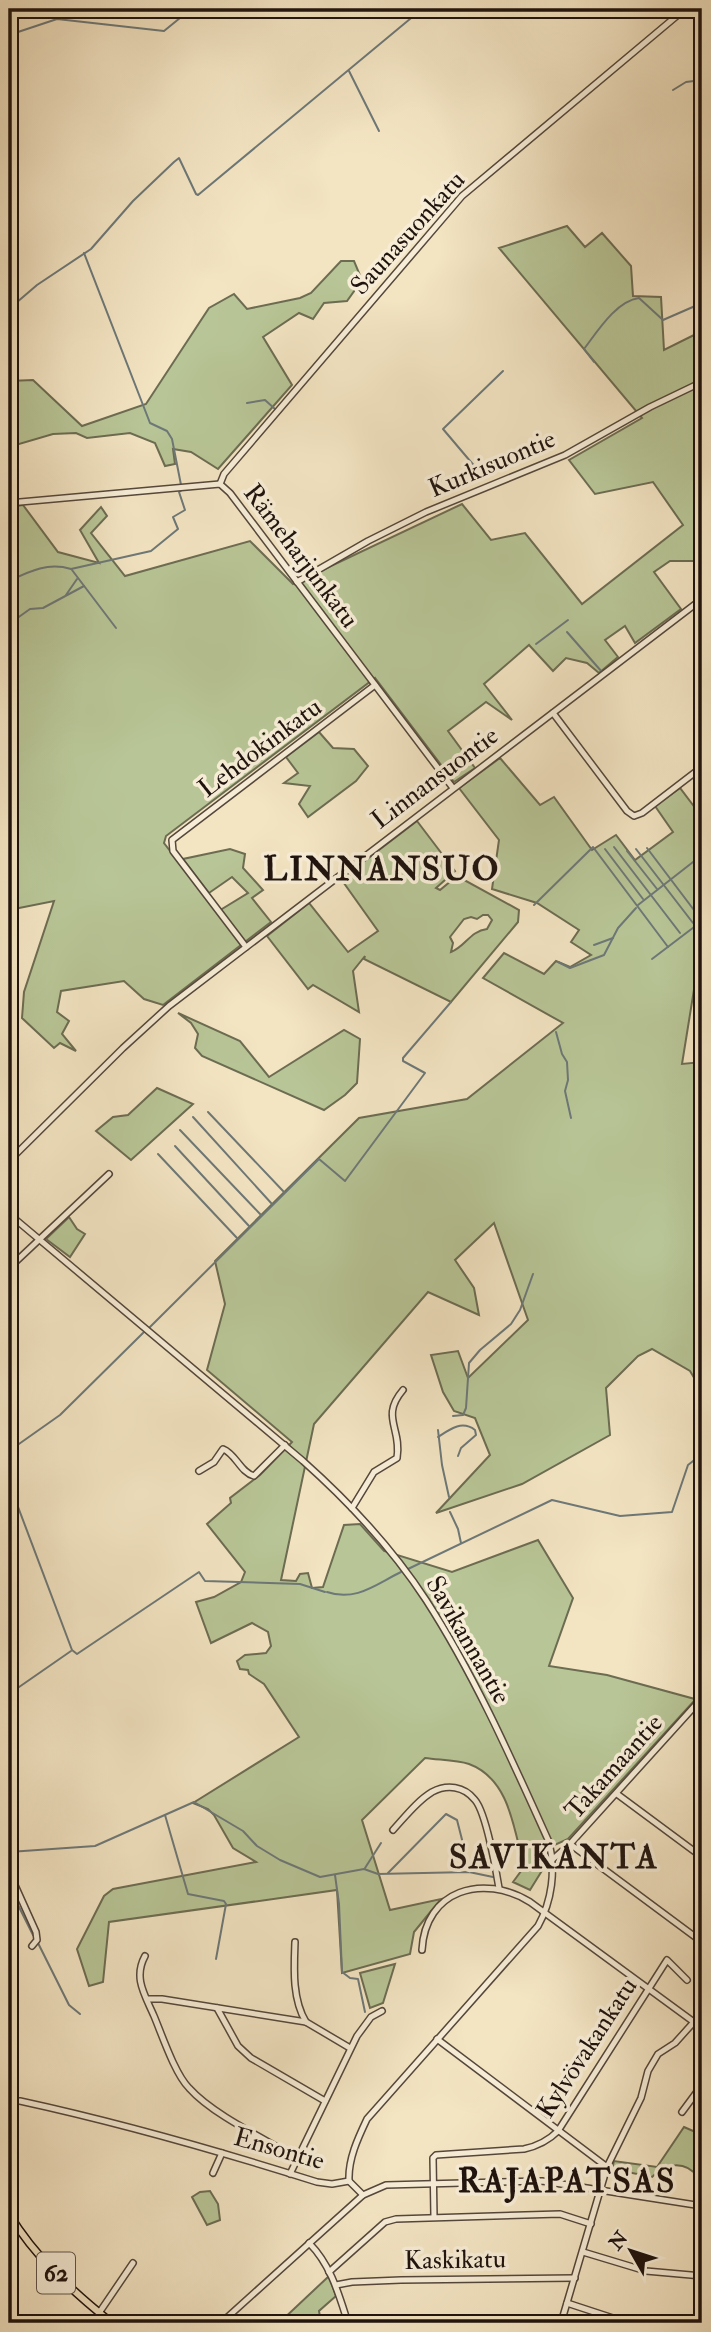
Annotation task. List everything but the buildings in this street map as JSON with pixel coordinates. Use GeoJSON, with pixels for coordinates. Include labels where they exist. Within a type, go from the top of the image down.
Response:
{"type":"FeatureCollection","features":[{"type":"Feature","properties":{"kind":"main road","name":"62"},"geometry":{"type":"LineString","coordinates":[[9,2214],[43,2259],[112,2323]]}},
{"type":"Feature","properties":{"kind":"street","name":"Saunasuonkatu"},"geometry":{"type":"LineString","coordinates":[[220,484],[232,464],[462,196],[685,9]]}},
{"type":"Feature","properties":{"kind":"street","name":"Kurkisuontie"},"geometry":{"type":"LineString","coordinates":[[297,582],[403,523],[565,455],[650,407],[702,382]]}},
{"type":"Feature","properties":{"kind":"street","name":"Rämeharjunkatu"},"geometry":{"type":"LineString","coordinates":[[9,503],[220,484],[230,493],[453,788]]}},
{"type":"Feature","properties":{"kind":"street","name":"Linnansuontie"},"geometry":{"type":"LineString","coordinates":[[9,1161],[158,1016],[702,599]]}},
{"type":"Feature","properties":{"kind":"street","name":"Lehdokinkatu"},"geometry":{"type":"LineString","coordinates":[[246,947],[173,851],[171,844],[175,838],[374,685]]}},
{"type":"Feature","properties":{"kind":"street"},"geometry":{"type":"LineString","coordinates":[[553,713],[634,816],[642,813],[702,767]]}},
{"type":"Feature","properties":{"kind":"street"},"geometry":{"type":"LineString","coordinates":[[9,1268],[109,1174]]}},
{"type":"Feature","properties":{"kind":"street","name":"Savikannantie"},"geometry":{"type":"LineString","coordinates":[[9,1214],[285,1445],[352,1508],[400,1564],[450,1639],[540,1821],[553,1859],[551,1887],[545,1913],[538,1926],[367,2119],[358,2138],[349,2181]]}},
{"type":"Feature","properties":{"kind":"street"},"geometry":{"type":"LineString","coordinates":[[352,1508],[374,1472],[397,1458],[398,1445],[392,1407],[403,1390]]}},
{"type":"Feature","properties":{"kind":"street"},"geometry":{"type":"LineString","coordinates":[[199,1471],[214,1462],[223,1449],[230,1452],[248,1474],[254,1476],[285,1445]]}},
{"type":"Feature","properties":{"kind":"street","name":"Takamaantie"},"geometry":{"type":"LineString","coordinates":[[553,1859],[617,1794],[702,1698]]}},
{"type":"Feature","properties":{"kind":"street"},"geometry":{"type":"LineString","coordinates":[[393,1830],[430,1793],[444,1787],[458,1788],[468,1793],[478,1802],[499,1888]]}},
{"type":"Feature","properties":{"kind":"street"},"geometry":{"type":"LineString","coordinates":[[617,1794],[702,1857]]}},
{"type":"Feature","properties":{"kind":"street"},"geometry":{"type":"LineString","coordinates":[[570,1844],[702,1942]]}},
{"type":"Feature","properties":{"kind":"street"},"geometry":{"type":"LineString","coordinates":[[9,1872],[36,1933],[37,1940],[32,1946]]}},
{"type":"Feature","properties":{"kind":"street"},"geometry":{"type":"LineString","coordinates":[[422,1950],[423,1933],[427,1923],[450,1895],[461,1890],[499,1888],[521,1896],[702,2028]]}},
{"type":"Feature","properties":{"kind":"street"},"geometry":{"type":"LineString","coordinates":[[295,1942],[294,1974],[302,2015],[306,2022]]}},
{"type":"Feature","properties":{"kind":"street"},"geometry":{"type":"LineString","coordinates":[[145,1956],[139,1966],[140,1982],[188,2087],[215,2109],[297,2158]]}},
{"type":"Feature","properties":{"kind":"street","name":"Kylvövakankatu"},"geometry":{"type":"LineString","coordinates":[[434,2184],[433,2158],[436,2155],[536,2147],[558,2131],[667,1960],[687,1980]]}},
{"type":"Feature","properties":{"kind":"street"},"geometry":{"type":"LineString","coordinates":[[148,1999],[306,2022],[350,2048]]}},
{"type":"Feature","properties":{"kind":"street"},"geometry":{"type":"LineString","coordinates":[[217,2008],[238,2046],[251,2057],[325,2101]]}},
{"type":"Feature","properties":{"kind":"street"},"geometry":{"type":"LineString","coordinates":[[290,2174],[350,2048],[371,2017],[382,2011]]}},
{"type":"Feature","properties":{"kind":"street"},"geometry":{"type":"LineString","coordinates":[[561,2323],[607,2167],[641,2098],[652,2061],[675,2043],[693,2023]]}},
{"type":"Feature","properties":{"kind":"street"},"geometry":{"type":"LineString","coordinates":[[437,2039],[607,2167]]}},
{"type":"Feature","properties":{"kind":"street"},"geometry":{"type":"LineString","coordinates":[[681,2112],[702,2085]]}},
{"type":"Feature","properties":{"kind":"street","name":"Ensontie"},"geometry":{"type":"LineString","coordinates":[[9,2101],[105,2120],[324,2184],[349,2181],[363,2195]]}},
{"type":"Feature","properties":{"kind":"street"},"geometry":{"type":"LineString","coordinates":[[213,2173],[222,2153]]}},
{"type":"Feature","properties":{"kind":"street"},"geometry":{"type":"LineString","coordinates":[[221,2323],[363,2195],[387,2185],[523,2180],[601,2189],[702,2206]]}},
{"type":"Feature","properties":{"kind":"street"},"geometry":{"type":"LineString","coordinates":[[434,2184],[434,2217]]}},
{"type":"Feature","properties":{"kind":"street"},"geometry":{"type":"LineString","coordinates":[[330,2272],[385,2222],[396,2219],[560,2214],[591,2224]]}},
{"type":"Feature","properties":{"kind":"street"},"geometry":{"type":"LineString","coordinates":[[309,2243],[330,2272],[348,2323]]}},
{"type":"Feature","properties":{"kind":"street"},"geometry":{"type":"LineString","coordinates":[[583,2252],[646,2271],[702,2276]]}},
{"type":"Feature","properties":{"kind":"street"},"geometry":{"type":"LineString","coordinates":[[698,2323],[702,2252]]}},
{"type":"Feature","properties":{"kind":"street"},"geometry":{"type":"LineString","coordinates":[[99,2313],[133,2263]]}},
{"type":"Feature","properties":{"kind":"street","name":"Kaskikatu"},"geometry":{"type":"LineString","coordinates":[[336,2286],[352,2282],[401,2280],[575,2278]]}},
{"type":"Feature","properties":{"kind":"street"},"geometry":{"type":"LineString","coordinates":[[567,2303],[628,2323]]}},
{"type":"Feature","properties":{"kind":"green space"},"geometry":{"type":"Polygon","coordinates":[[[567,226],[585,247],[602,233],[631,266],[633,296],[661,297],[664,350],[694,335],[702,341],[702,561],[670,561],[654,572],[681,609],[635,643],[625,626],[605,640],[618,657],[599,673],[587,663],[566,658],[553,671],[529,645],[484,684],[512,720],[486,702],[448,731],[475,768],[454,782],[375,678],[166,836],[164,843],[217,912],[248,893],[232,877],[209,893],[183,859],[230,849],[245,854],[243,868],[263,890],[252,898],[271,922],[163,1005],[144,999],[124,981],[61,991],[57,1012],[69,1021],[62,1034],[76,1051],[60,1043],[54,1048],[22,1018],[24,992],[54,901],[9,910],[9,507],[23,505],[58,552],[99,563],[80,530],[101,507],[107,516],[91,533],[125,576],[250,541],[293,584],[462,504],[491,540],[525,533],[582,604],[683,525],[653,482],[595,494],[569,460],[642,418],[499,248],[567,226]]]}},
{"type":"Feature","properties":{"kind":"green space"},"geometry":{"type":"Polygon","coordinates":[[[341,261],[354,261],[362,280],[347,301],[324,303],[313,319],[299,313],[263,337],[292,385],[218,469],[191,452],[173,449],[175,464],[165,466],[155,443],[130,433],[87,438],[76,433],[53,434],[9,447],[9,381],[33,380],[82,426],[146,404],[209,308],[234,294],[247,309],[300,298],[311,293],[341,261]]]}},
{"type":"Feature","properties":{"kind":"green space"},"geometry":{"type":"Polygon","coordinates":[[[319,732],[333,748],[354,749],[368,766],[356,781],[308,817],[299,804],[310,786],[284,783],[298,773],[286,757],[319,732]]]}},
{"type":"Feature","properties":{"kind":"green space"},"geometry":{"type":"Polygon","coordinates":[[[500,758],[540,805],[554,797],[592,850],[616,835],[635,860],[673,832],[655,806],[680,788],[702,817],[702,940],[682,1064],[702,1062],[702,1391],[690,1371],[652,1349],[638,1356],[606,1388],[610,1435],[522,1484],[436,1513],[490,1455],[475,1418],[454,1411],[443,1392],[431,1355],[458,1351],[468,1378],[528,1320],[494,1223],[455,1260],[474,1288],[479,1315],[428,1292],[314,1424],[281,1580],[296,1581],[300,1574],[308,1573],[312,1588],[323,1587],[344,1525],[360,1524],[384,1551],[452,1572],[538,1540],[573,1598],[549,1666],[607,1675],[695,1699],[702,1691],[702,1791],[695,1700],[568,1839],[541,1851],[543,1869],[530,1890],[513,1882],[524,1867],[508,1807],[493,1781],[483,1771],[469,1764],[425,1758],[362,1820],[390,1910],[441,1899],[414,1932],[410,1954],[342,1973],[337,1890],[109,1922],[103,1982],[89,1986],[77,1949],[104,1896],[113,1889],[256,1862],[233,1848],[208,1809],[193,1803],[299,1737],[264,1684],[249,1674],[248,1670],[240,1669],[237,1661],[245,1655],[266,1653],[271,1646],[268,1632],[252,1623],[211,1643],[196,1602],[214,1597],[241,1582],[245,1572],[207,1524],[231,1503],[230,1498],[260,1475],[292,1442],[207,1370],[225,1304],[215,1261],[359,1118],[467,1099],[563,1023],[483,978],[504,953],[544,974],[556,961],[570,967],[591,955],[571,942],[579,930],[537,903],[492,889],[499,840],[459,788],[500,758]]]}},
{"type":"Feature","properties":{"kind":"green space"},"geometry":{"type":"Polygon","coordinates":[[[417,821],[455,871],[436,888],[440,890],[457,876],[519,910],[518,922],[451,1002],[364,959],[365,956],[353,971],[359,1012],[313,985],[308,989],[267,936],[309,903],[348,952],[378,931],[341,879],[417,821]],[[488,915],[477,919],[464,919],[450,937],[453,943],[451,952],[476,933],[487,929],[492,920],[488,915]]]}},
{"type":"Feature","properties":{"kind":"green space"},"geometry":{"type":"Polygon","coordinates":[[[178,1013],[240,1041],[269,1077],[344,1030],[360,1039],[357,1083],[324,1110],[202,1056],[195,1048],[198,1034],[191,1023],[178,1013]]]}},
{"type":"Feature","properties":{"kind":"green space"},"geometry":{"type":"Polygon","coordinates":[[[157,1088],[193,1104],[131,1160],[96,1131],[113,1117],[128,1115],[157,1088]]]}},
{"type":"Feature","properties":{"kind":"green space"},"geometry":{"type":"Polygon","coordinates":[[[69,1217],[77,1229],[85,1234],[70,1257],[46,1239],[69,1217]]]}},
{"type":"Feature","properties":{"kind":"green space"},"geometry":{"type":"Polygon","coordinates":[[[15,1270],[14,1314],[9,1321],[9,1273],[15,1270]]]}},
{"type":"Feature","properties":{"kind":"green space"},"geometry":{"type":"Polygon","coordinates":[[[395,1964],[383,2003],[370,2008],[360,1973],[395,1964]]]}},
{"type":"Feature","properties":{"kind":"green space"},"geometry":{"type":"Polygon","coordinates":[[[684,2127],[700,2134],[702,2132],[702,2175],[698,2177],[687,2168],[675,2165],[657,2172],[652,2177],[612,2169],[614,2161],[657,2167],[684,2127]]]}},
{"type":"Feature","properties":{"kind":"green space"},"geometry":{"type":"Polygon","coordinates":[[[210,2191],[218,2204],[220,2220],[207,2225],[192,2197],[200,2192],[210,2191]]]}},
{"type":"Feature","properties":{"kind":"green space"},"geometry":{"type":"Polygon","coordinates":[[[329,2276],[336,2296],[319,2311],[321,2323],[279,2323],[329,2276]]]}},
{"type":"Feature","properties":{"kind":"waterway"},"geometry":{"type":"LineString","coordinates":[[9,35],[57,19],[164,31],[191,9]]}},
{"type":"Feature","properties":{"kind":"waterway"},"geometry":{"type":"LineString","coordinates":[[9,309],[37,285],[91,249],[133,201],[179,158],[198,195],[422,9]]}},
{"type":"Feature","properties":{"kind":"waterway"},"geometry":{"type":"LineString","coordinates":[[349,71],[379,131]]}},
{"type":"Feature","properties":{"kind":"waterway"},"geometry":{"type":"LineString","coordinates":[[673,90],[686,82],[702,80]]}},
{"type":"Feature","properties":{"kind":"waterway"},"geometry":{"type":"LineString","coordinates":[[9,581],[39,569],[71,569],[151,551],[178,529],[173,517],[185,510],[179,492],[182,490],[172,439],[167,431],[150,423],[84,253]]}},
{"type":"Feature","properties":{"kind":"waterway"},"geometry":{"type":"LineString","coordinates":[[594,362],[584,349],[608,318],[631,300],[639,298],[663,320],[702,303]]}},
{"type":"Feature","properties":{"kind":"waterway"},"geometry":{"type":"LineString","coordinates":[[476,468],[443,429],[503,371]]}},
{"type":"Feature","properties":{"kind":"waterway"},"geometry":{"type":"LineString","coordinates":[[247,403],[265,400],[275,409]]}},
{"type":"Feature","properties":{"kind":"waterway"},"geometry":{"type":"LineString","coordinates":[[72,570],[116,628]]}},
{"type":"Feature","properties":{"kind":"waterway"},"geometry":{"type":"LineString","coordinates":[[66,595],[77,579]]}},
{"type":"Feature","properties":{"kind":"waterway"},"geometry":{"type":"LineString","coordinates":[[16,619],[30,609],[43,608],[84,586]]}},
{"type":"Feature","properties":{"kind":"waterway"},"geometry":{"type":"LineString","coordinates":[[536,644],[568,620]]}},
{"type":"Feature","properties":{"kind":"waterway"},"geometry":{"type":"LineString","coordinates":[[567,632],[602,672]]}},
{"type":"Feature","properties":{"kind":"waterway"},"geometry":{"type":"LineString","coordinates":[[534,905],[593,847],[668,947]]}},
{"type":"Feature","properties":{"kind":"waterway"},"geometry":{"type":"LineString","coordinates":[[614,847],[680,933]]}},
{"type":"Feature","properties":{"kind":"waterway"},"geometry":{"type":"LineString","coordinates":[[647,848],[700,918]]}},
{"type":"Feature","properties":{"kind":"waterway"},"geometry":{"type":"LineString","coordinates":[[605,849],[643,899]]}},
{"type":"Feature","properties":{"kind":"waterway"},"geometry":{"type":"LineString","coordinates":[[636,849],[693,923]]}},
{"type":"Feature","properties":{"kind":"waterway"},"geometry":{"type":"LineString","coordinates":[[627,851],[657,889]]}},
{"type":"Feature","properties":{"kind":"waterway"},"geometry":{"type":"LineString","coordinates":[[638,905],[702,855]]}},
{"type":"Feature","properties":{"kind":"waterway"},"geometry":{"type":"LineString","coordinates":[[558,962],[570,968],[604,955],[618,928],[636,908]]}},
{"type":"Feature","properties":{"kind":"waterway"},"geometry":{"type":"LineString","coordinates":[[652,959],[702,921]]}},
{"type":"Feature","properties":{"kind":"waterway"},"geometry":{"type":"LineString","coordinates":[[594,945],[613,938]]}},
{"type":"Feature","properties":{"kind":"waterway"},"geometry":{"type":"LineString","coordinates":[[149,1328],[319,1159],[345,1181],[425,1073],[403,1061],[403,1058],[451,1002]]}},
{"type":"Feature","properties":{"kind":"waterway"},"geometry":{"type":"LineString","coordinates":[[556,1032],[567,1062],[568,1080],[565,1091],[571,1118]]}},
{"type":"Feature","properties":{"kind":"waterway"},"geometry":{"type":"LineString","coordinates":[[208,1112],[284,1192]]}},
{"type":"Feature","properties":{"kind":"waterway"},"geometry":{"type":"LineString","coordinates":[[193,1117],[272,1204]]}},
{"type":"Feature","properties":{"kind":"waterway"},"geometry":{"type":"LineString","coordinates":[[180,1130],[261,1215]]}},
{"type":"Feature","properties":{"kind":"waterway"},"geometry":{"type":"LineString","coordinates":[[175,1146],[249,1226]]}},
{"type":"Feature","properties":{"kind":"waterway"},"geometry":{"type":"LineString","coordinates":[[158,1154],[237,1238]]}},
{"type":"Feature","properties":{"kind":"waterway"},"geometry":{"type":"LineString","coordinates":[[453,1416],[463,1415],[466,1408],[469,1363],[511,1324],[520,1310],[533,1274]]}},
{"type":"Feature","properties":{"kind":"waterway"},"geometry":{"type":"LineString","coordinates":[[9,1451],[60,1415],[144,1332]]}},
{"type":"Feature","properties":{"kind":"waterway"},"geometry":{"type":"LineString","coordinates":[[438,1437],[461,1426],[475,1430],[476,1435],[461,1448],[458,1456]]}},
{"type":"Feature","properties":{"kind":"waterway"},"geometry":{"type":"LineString","coordinates":[[438,1430],[449,1497]]}},
{"type":"Feature","properties":{"kind":"waterway"},"geometry":{"type":"LineString","coordinates":[[408,1569],[552,1500],[620,1516],[672,1512],[688,1465],[702,1454]]}},
{"type":"Feature","properties":{"kind":"waterway"},"geometry":{"type":"LineString","coordinates":[[9,1483],[72,1650],[77,1654],[199,1572],[205,1581],[300,1584],[325,1592]]}},
{"type":"Feature","properties":{"kind":"waterway"},"geometry":{"type":"LineString","coordinates":[[9,1508],[16,1506]]}},
{"type":"Feature","properties":{"kind":"waterway"},"geometry":{"type":"LineString","coordinates":[[450,1512],[461,1543]]}},
{"type":"Feature","properties":{"kind":"waterway"},"geometry":{"type":"LineString","coordinates":[[327,1592],[337,1595],[357,1593],[401,1572]]}},
{"type":"Feature","properties":{"kind":"waterway"},"geometry":{"type":"LineString","coordinates":[[9,1694],[71,1651]]}},
{"type":"Feature","properties":{"kind":"waterway"},"geometry":{"type":"LineString","coordinates":[[9,1790],[9,1798]]}},
{"type":"Feature","properties":{"kind":"waterway"},"geometry":{"type":"LineString","coordinates":[[9,1852],[95,1846],[194,1802],[243,1831],[257,1846],[280,1860],[320,1877],[364,1869],[378,1874],[469,1872],[493,1877]]}},
{"type":"Feature","properties":{"kind":"waterway"},"geometry":{"type":"LineString","coordinates":[[388,1873],[446,1814],[457,1820],[470,1871]]}},
{"type":"Feature","properties":{"kind":"waterway"},"geometry":{"type":"LineString","coordinates":[[165,1815],[188,1894],[224,1901],[226,1904],[216,1959]]}},
{"type":"Feature","properties":{"kind":"waterway"},"geometry":{"type":"LineString","coordinates":[[365,1868],[381,1843]]}},
{"type":"Feature","properties":{"kind":"waterway"},"geometry":{"type":"LineString","coordinates":[[335,1875],[342,1972],[350,1978],[358,1979],[365,2012]]}},
{"type":"Feature","properties":{"kind":"waterway"},"geometry":{"type":"LineString","coordinates":[[9,1890],[33,1935]]}},
{"type":"Feature","properties":{"kind":"waterway"},"geometry":{"type":"LineString","coordinates":[[38,1943],[69,2005],[80,2014]]}},
{"type":"Feature","properties":{"kind":"district","name":"LINNANSUO"},"geometry":{"type":"Point","coordinates":[382,869]}},
{"type":"Feature","properties":{"kind":"district","name":"SAVIKANTA"},"geometry":{"type":"Point","coordinates":[554,1857]}},
{"type":"Feature","properties":{"kind":"district","name":"RAJAPATSAS"},"geometry":{"type":"Point","coordinates":[567,2181]}}]}
